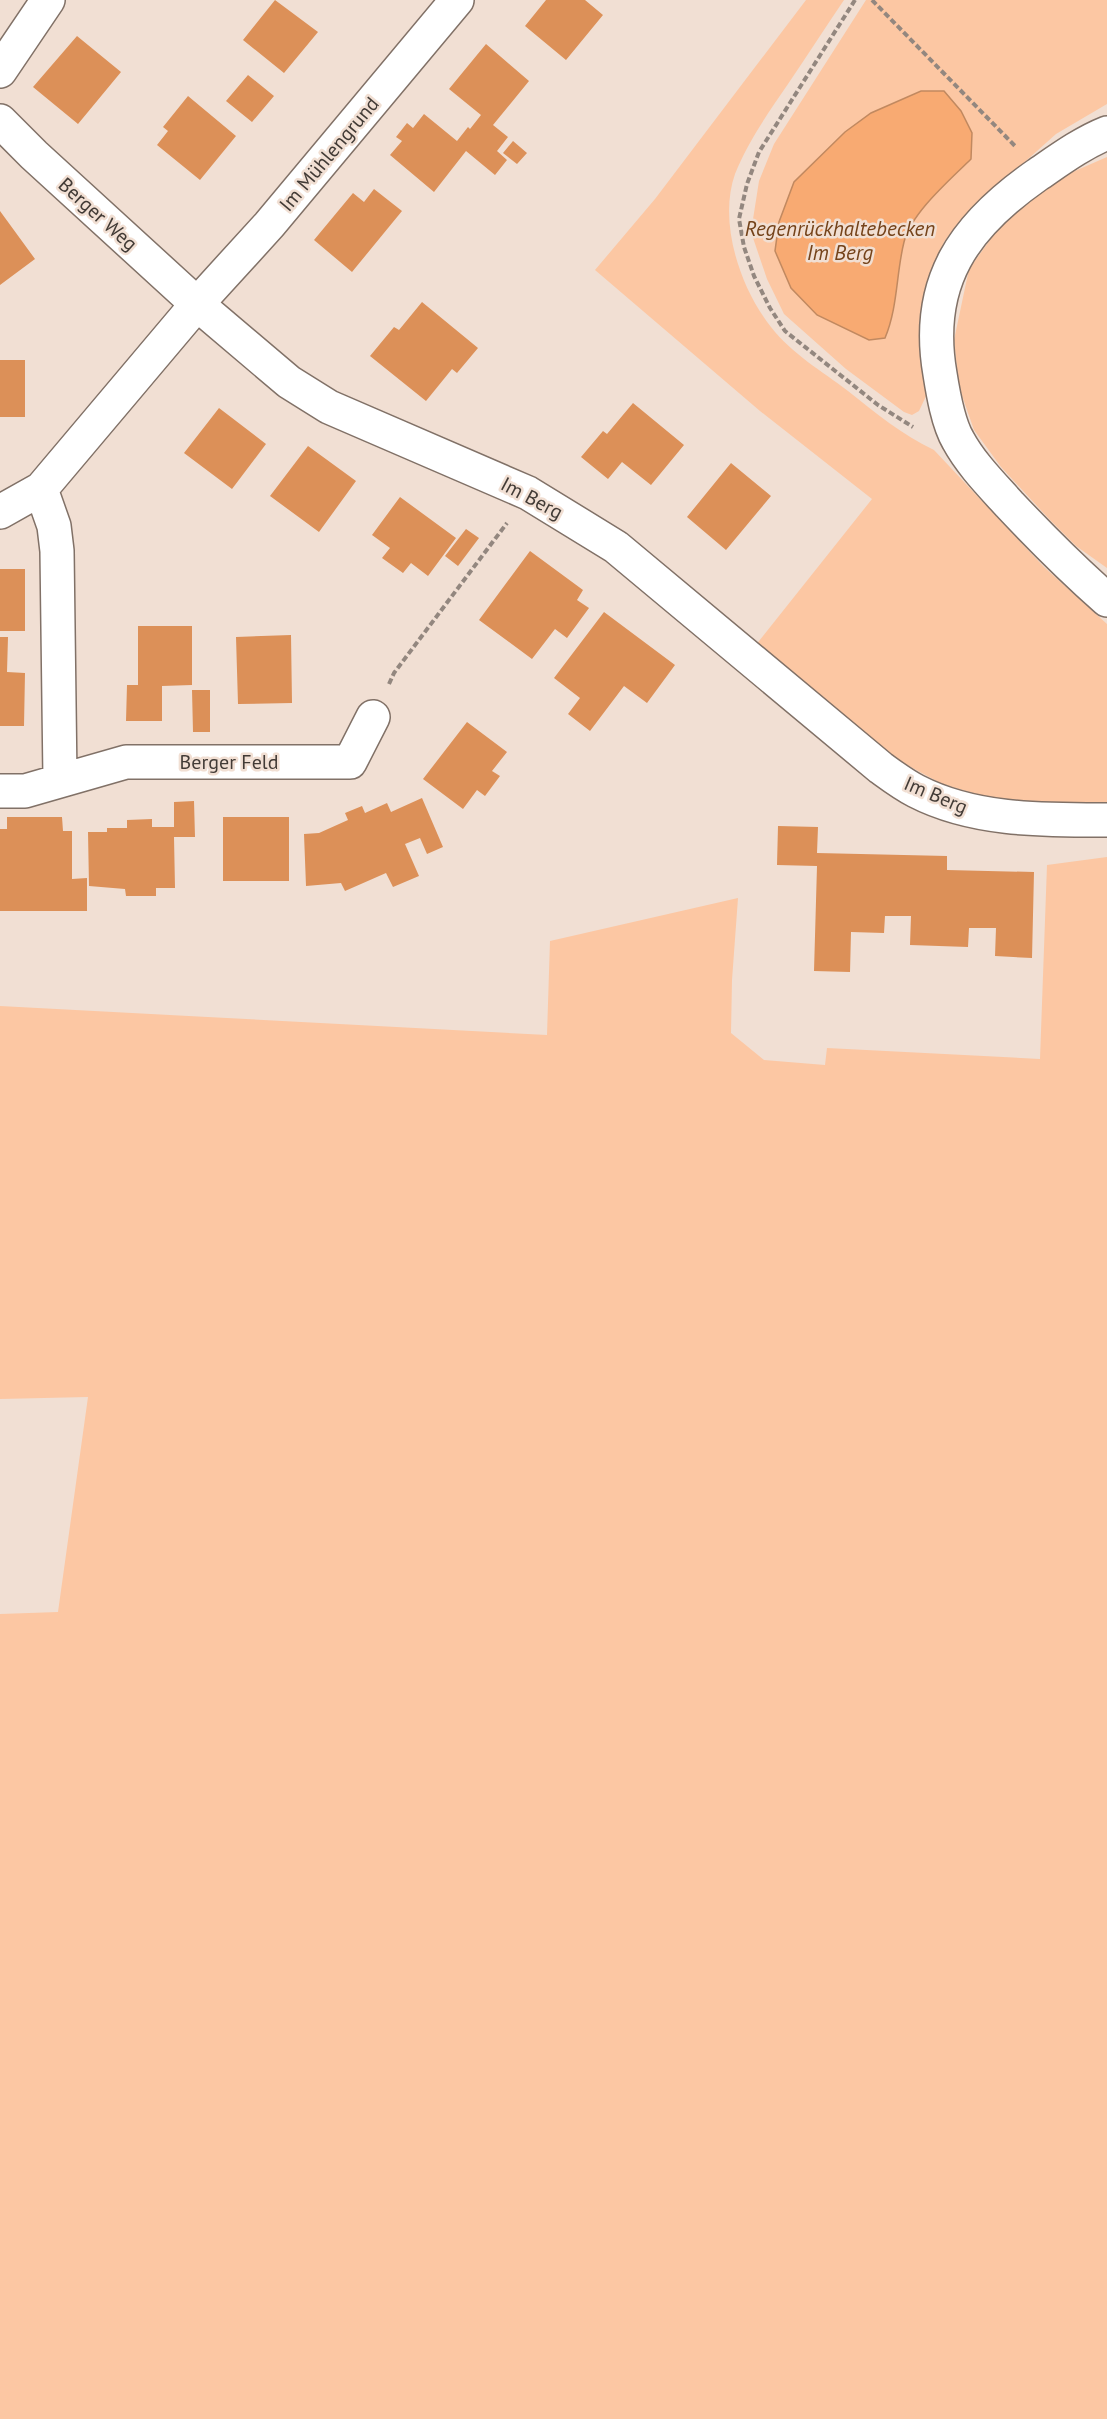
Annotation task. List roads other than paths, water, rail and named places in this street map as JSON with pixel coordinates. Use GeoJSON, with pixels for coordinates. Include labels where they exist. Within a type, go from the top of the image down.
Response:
{"type":"FeatureCollection","features":[{"type":"Feature","properties":{"kind":"street"},"geometry":{"type":"LineString","coordinates":[[0,71],[48,0]]}},
{"type":"Feature","properties":{"kind":"street","name":"Im Mühlengrund"},"geometry":{"type":"LineString","coordinates":[[197,304],[269,225],[457,0]]}},
{"type":"Feature","properties":{"kind":"street","name":"Berger Weg"},"geometry":{"type":"LineString","coordinates":[[0,121],[33,155],[197,304]]}},
{"type":"Feature","properties":{"kind":"street"},"geometry":{"type":"LineString","coordinates":[[1107,133],[1040,172],[1012,192],[979,223],[951,265],[936,321],[935,348],[943,393],[957,439],[984,477],[1061,560],[1107,600]]}},
{"type":"Feature","properties":{"kind":"street"},"geometry":{"type":"LineString","coordinates":[[0,512],[41,489],[197,304]]}},
{"type":"Feature","properties":{"kind":"street","name":"Im Berg"},"geometry":{"type":"LineString","coordinates":[[197,304],[289,382],[329,407],[528,493],[616,547],[881,768],[915,790],[949,805],[974,811],[1026,818],[1107,820]]}},
{"type":"Feature","properties":{"kind":"street"},"geometry":{"type":"LineString","coordinates":[[41,489],[54,526],[57,551],[60,779]]}},
{"type":"Feature","properties":{"kind":"street","name":"Berger Feld"},"geometry":{"type":"LineString","coordinates":[[0,791],[25,791],[60,779],[126,762],[350,762],[373,717]]}},
{"type":"Feature","properties":{"kind":"water","name":"Regenrückhaltebecken Im Berg"},"geometry":{"type":"Polygon","coordinates":[[[921,91],[944,91],[961,111],[972,133],[971,159],[923,208],[908,231],[901,254],[895,302],[885,338],[869,340],[817,315],[791,288],[775,251],[779,222],[794,182],[845,132],[871,113],[921,91]]]}}]}
